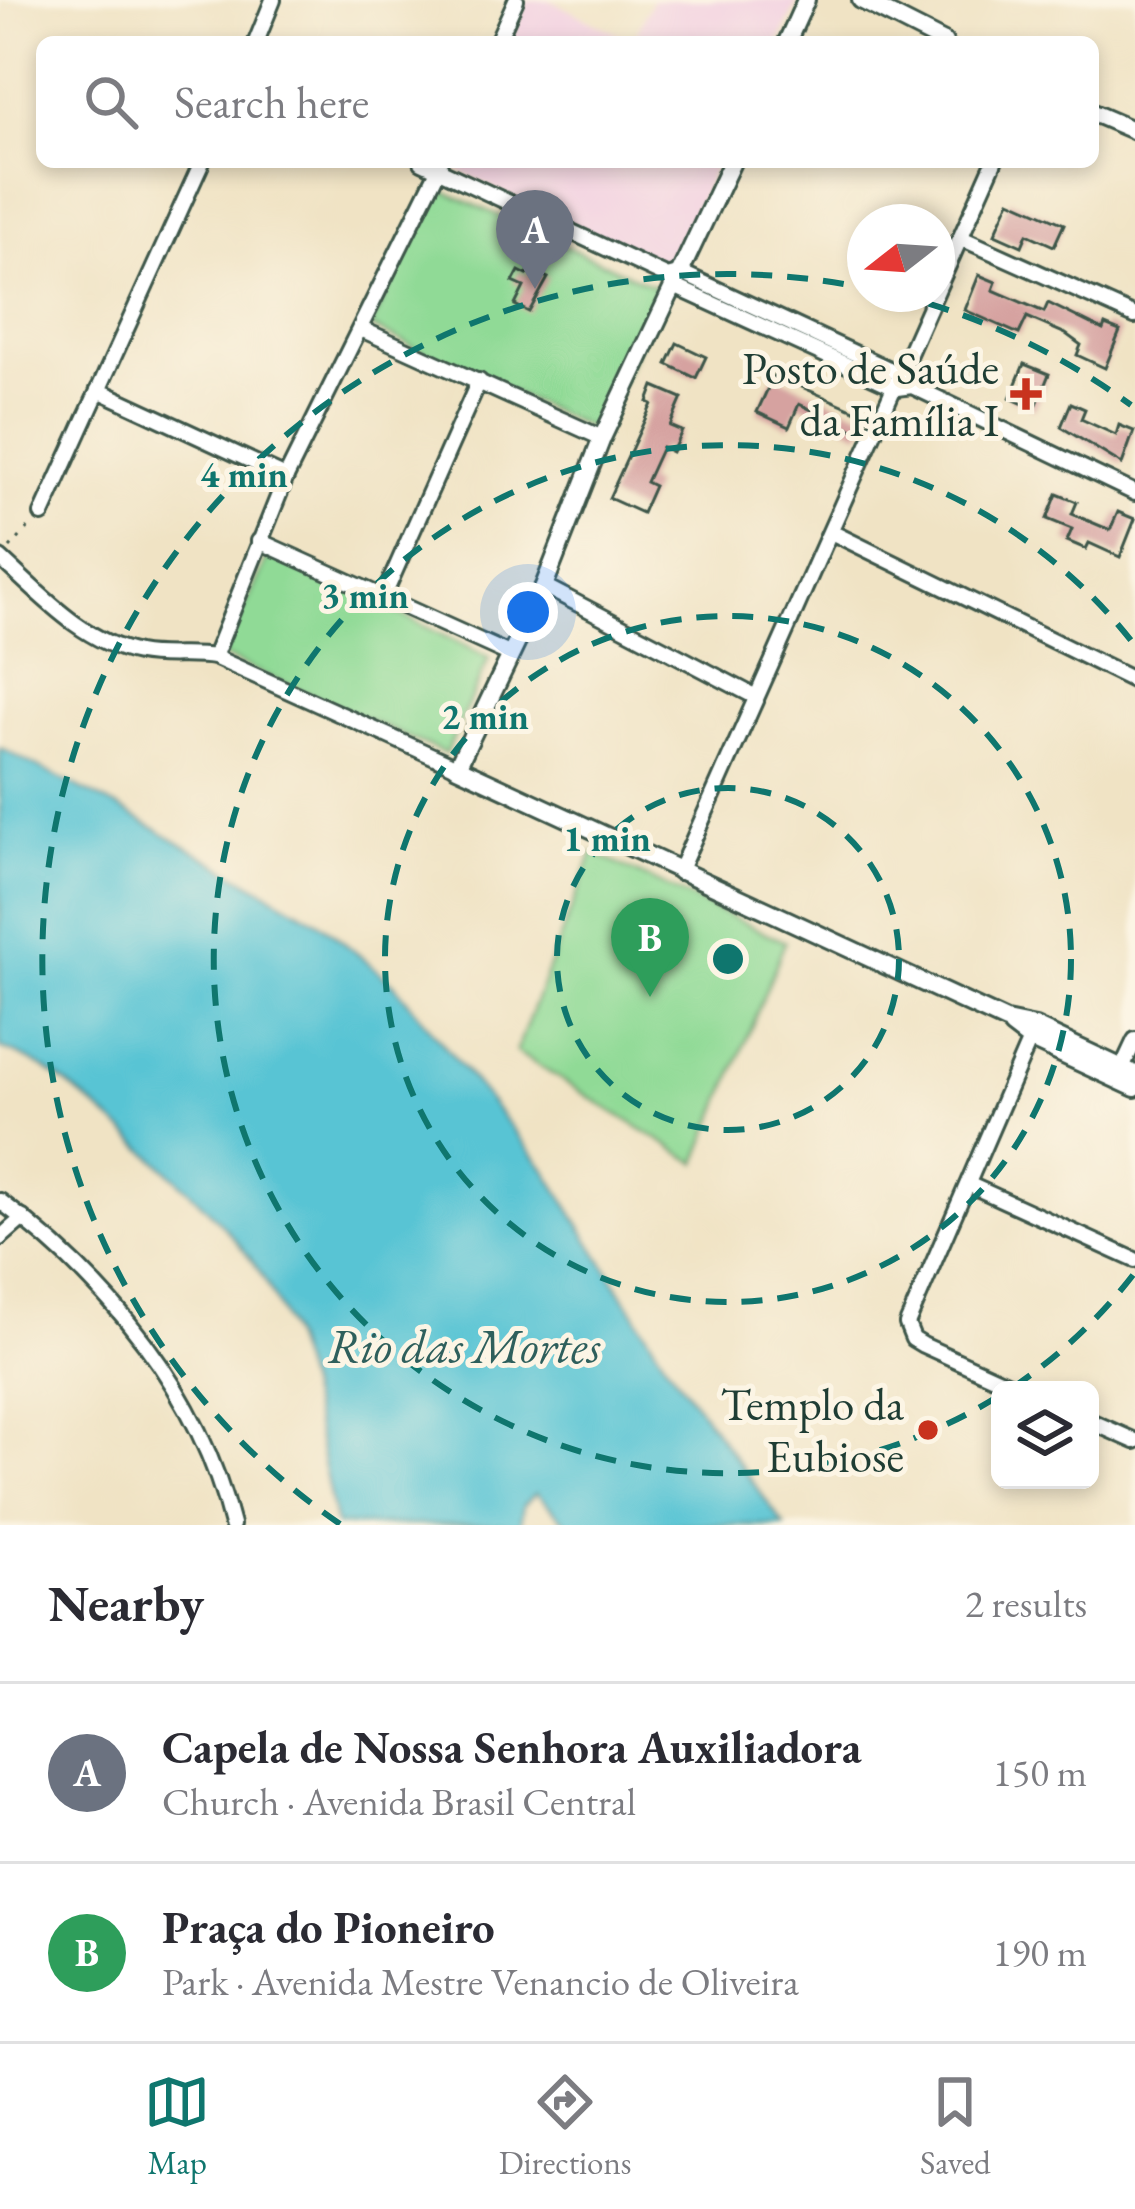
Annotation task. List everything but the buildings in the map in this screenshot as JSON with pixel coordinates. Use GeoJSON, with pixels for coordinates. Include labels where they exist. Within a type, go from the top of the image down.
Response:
{"type":"FeatureCollection","features":[{"type":"Feature","properties":{"kind":"street"},"geometry":{"type":"LineString","coordinates":[[258,36],[273,0]]}},
{"type":"Feature","properties":{"kind":"street"},"geometry":{"type":"LineString","coordinates":[[500,36],[516,0]]}},
{"type":"Feature","properties":{"kind":"street"},"geometry":{"type":"LineString","coordinates":[[790,36],[806,0]]}},
{"type":"Feature","properties":{"kind":"street"},"geometry":{"type":"LineString","coordinates":[[860,0],[932,36]]}},
{"type":"Feature","properties":{"kind":"street"},"geometry":{"type":"LineString","coordinates":[[1099,115],[1135,131]]}},
{"type":"Feature","properties":{"kind":"street"},"geometry":{"type":"LineString","coordinates":[[42,514],[199,168]]}},
{"type":"Feature","properties":{"kind":"street"},"geometry":{"type":"LineString","coordinates":[[214,657],[286,477],[439,168]]}},
{"type":"Feature","properties":{"kind":"street"},"geometry":{"type":"LineString","coordinates":[[444,168],[1135,493]]}},
{"type":"Feature","properties":{"kind":"street"},"geometry":{"type":"LineString","coordinates":[[457,767],[544,586],[602,438],[729,168]]}},
{"type":"Feature","properties":{"kind":"street"},"geometry":{"type":"LineString","coordinates":[[679,872],[904,382],[991,168]]}},
{"type":"Feature","properties":{"kind":"street"},"geometry":{"type":"LineString","coordinates":[[961,238],[1135,316]]}},
{"type":"Feature","properties":{"kind":"street"},"geometry":{"type":"LineString","coordinates":[[361,329],[602,438]]}},
{"type":"Feature","properties":{"kind":"street"},"geometry":{"type":"LineString","coordinates":[[382,600],[479,381]]}},
{"type":"Feature","properties":{"kind":"street"},"geometry":{"type":"LineString","coordinates":[[98,390],[286,477]]}},
{"type":"Feature","properties":{"kind":"street"},"geometry":{"type":"LineString","coordinates":[[832,532],[1135,681]]}},
{"type":"Feature","properties":{"kind":"street"},"geometry":{"type":"LineString","coordinates":[[260,541],[509,654]]}},
{"type":"Feature","properties":{"kind":"street"},"geometry":{"type":"LineString","coordinates":[[0,558],[101,644],[145,655],[214,657],[1125,1074],[1135,1088]]}},
{"type":"Feature","properties":{"kind":"street"},"geometry":{"type":"LineString","coordinates":[[544,586],[756,697]]}},
{"type":"Feature","properties":{"kind":"street"},"geometry":{"type":"LineString","coordinates":[[1002,1381],[923,1345],[909,1332],[910,1314],[1032,1033]]}},
{"type":"Feature","properties":{"kind":"street"},"geometry":{"type":"LineString","coordinates":[[1125,1074],[1135,1040]]}},
{"type":"Feature","properties":{"kind":"street"},"geometry":{"type":"LineString","coordinates":[[968,1184],[1135,1260]]}},
{"type":"Feature","properties":{"kind":"street"},"geometry":{"type":"LineString","coordinates":[[0,1201],[77,1265],[139,1334],[198,1429],[232,1525]]}},
{"type":"Feature","properties":{"kind":"street"},"geometry":{"type":"LineString","coordinates":[[0,1238],[23,1218]]}},
{"type":"Feature","properties":{"kind":"street"},"geometry":{"type":"LineString","coordinates":[[1099,1425],[1135,1442]]}},
{"type":"Feature","properties":{"kind":"path"},"geometry":{"type":"LineString","coordinates":[[0,558],[42,514]]}},
{"type":"Feature","properties":{"kind":"shaded area"},"geometry":{"type":"Polygon","coordinates":[[[528,0],[549,0],[622,36],[512,36],[528,0]]]}},
{"type":"Feature","properties":{"kind":"shaded area"},"geometry":{"type":"Polygon","coordinates":[[[652,0],[798,0],[782,36],[636,34],[652,0]]]}},
{"type":"Feature","properties":{"kind":"shaded area"},"geometry":{"type":"Polygon","coordinates":[[[454,168],[714,168],[665,274],[454,168]]]}},
{"type":"Feature","properties":{"kind":"green space"},"geometry":{"type":"Polygon","coordinates":[[[435,187],[663,290],[598,432],[371,327],[435,187]]]}},
{"type":"Feature","properties":{"kind":"green space"},"geometry":{"type":"Polygon","coordinates":[[[271,551],[489,658],[446,754],[222,656],[271,551]]]}},
{"type":"Feature","properties":{"kind":"green space"},"geometry":{"type":"Polygon","coordinates":[[[593,853],[785,942],[697,1163],[516,1052],[593,853]]]}},
{"type":"Feature","properties":{"kind":"water","name":"Rio das Mortes"},"geometry":{"type":"Polygon","coordinates":[[[0,748],[121,809],[319,922],[394,984],[545,1169],[665,1362],[784,1525],[569,1525],[536,1493],[523,1505],[520,1525],[336,1525],[295,1349],[266,1283],[247,1254],[188,1189],[95,1106],[49,1072],[0,1048],[0,748]]]}},
{"type":"Feature","properties":{"kind":"place","name":"Capela de Nossa Senhora Auxiliadora"},"geometry":{"type":"Point","coordinates":[535,289]}},
{"type":"Feature","properties":{"kind":"place","name":"Posto de Saúde da Família I"},"geometry":{"type":"Point","coordinates":[1026,394]}},
{"type":"Feature","properties":{"kind":"place","name":"Praça do Pioneiro"},"geometry":{"type":"Point","coordinates":[650,997]}},
{"type":"Feature","properties":{"kind":"place","name":"Templo da Eubiose"},"geometry":{"type":"Point","coordinates":[928,1430]}}]}
